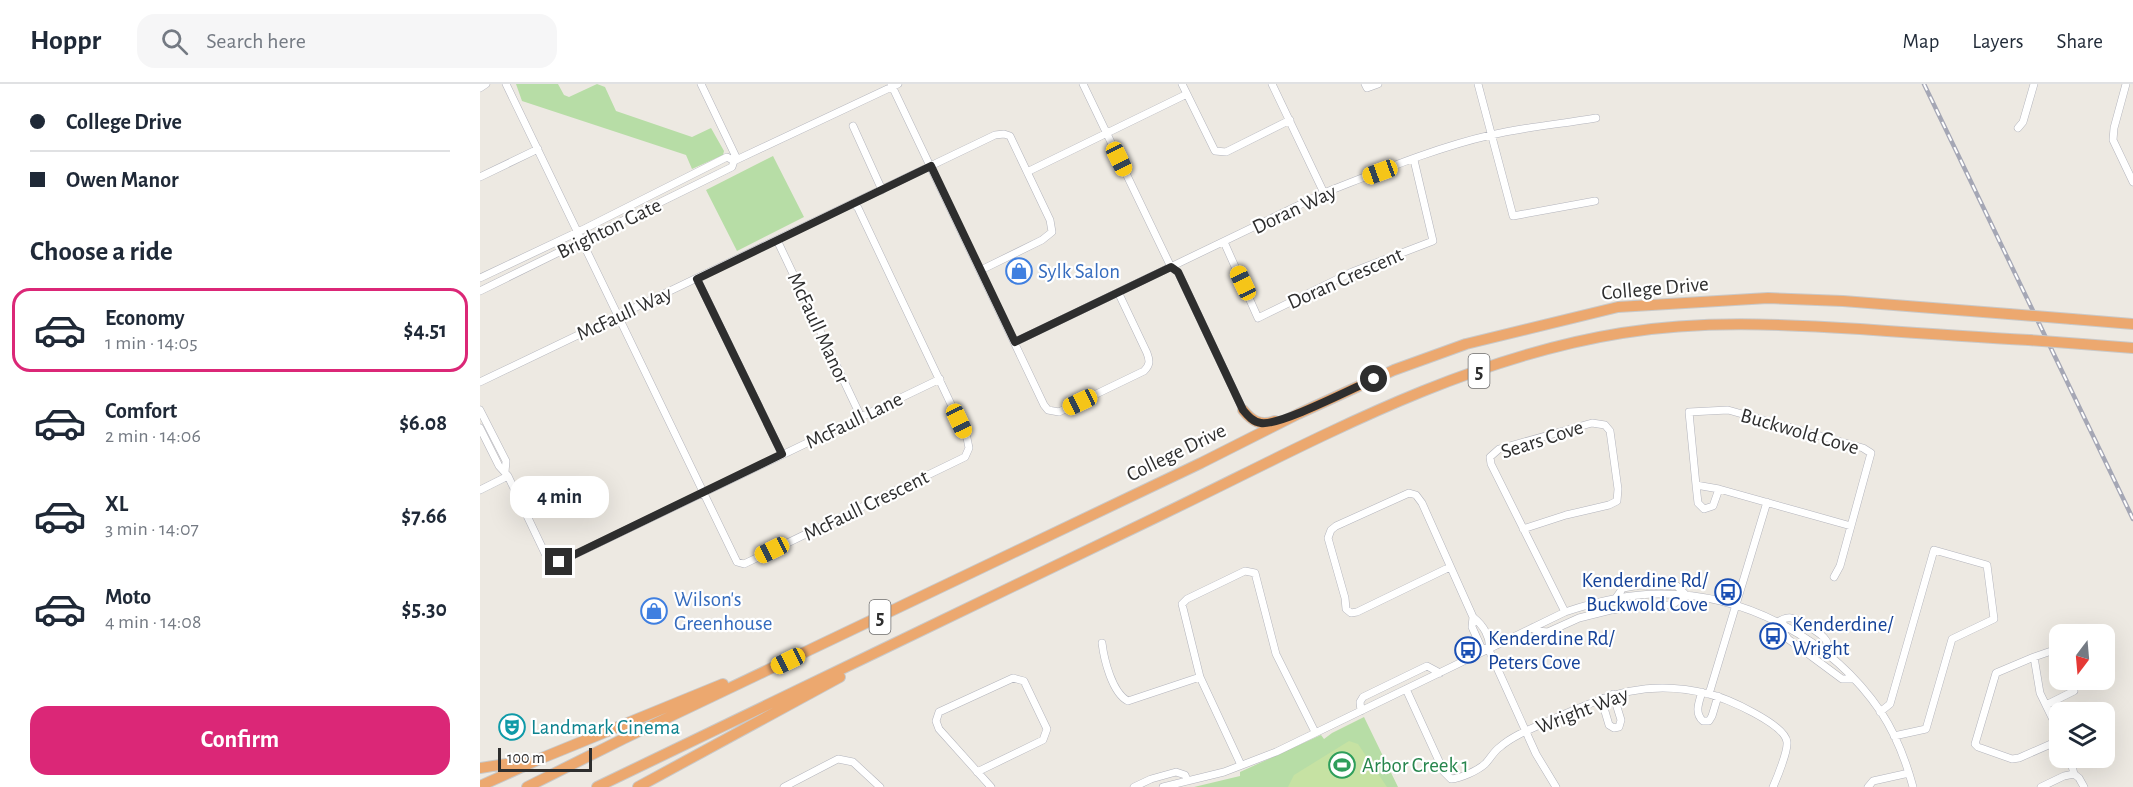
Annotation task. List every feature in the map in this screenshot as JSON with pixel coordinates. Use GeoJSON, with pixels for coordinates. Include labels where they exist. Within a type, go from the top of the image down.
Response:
{"type":"FeatureCollection","features":[{"type":"Feature","properties":{"kind":"highway","name":"College Drive"},"geometry":{"type":"LineString","coordinates":[[527,787],[1201,463],[1298,414],[1394,370],[1466,344],[1618,307],[1768,298],[1843,301],[2133,324]]}},
{"type":"Feature","properties":{"kind":"highway","name":"College Drive"},"geometry":{"type":"LineString","coordinates":[[597,787],[1299,448],[1450,381],[1568,343],[1672,326],[1773,323],[2133,348]]}},
{"type":"Feature","properties":{"kind":"highway"},"geometry":{"type":"LineString","coordinates":[[1243,410],[1254,421],[1261,423],[1269,423],[1298,414]]}},
{"type":"Feature","properties":{"kind":"highway"},"geometry":{"type":"LineString","coordinates":[[638,787],[975,604]]}},
{"type":"Feature","properties":{"kind":"highway"},"geometry":{"type":"LineString","coordinates":[[480,786],[542,758],[829,642]]}},
{"type":"Feature","properties":{"kind":"highway"},"geometry":{"type":"LineString","coordinates":[[480,768],[542,758]]}},
{"type":"Feature","properties":{"kind":"street"},"geometry":{"type":"LineString","coordinates":[[480,88],[486,84]]}},
{"type":"Feature","properties":{"kind":"street","name":"McFaull Crescent"},"geometry":{"type":"LineString","coordinates":[[506,84],[737,562],[744,564],[966,457],[968,453],[969,443],[858,208],[853,203]]}},
{"type":"Feature","properties":{"kind":"street"},"geometry":{"type":"LineString","coordinates":[[701,84],[735,160]]}},
{"type":"Feature","properties":{"kind":"street"},"geometry":{"type":"LineString","coordinates":[[1083,84],[1171,267],[1178,272],[1243,410]]}},
{"type":"Feature","properties":{"kind":"street"},"geometry":{"type":"LineString","coordinates":[[1182,84],[1215,151],[1226,152],[1290,120]]}},
{"type":"Feature","properties":{"kind":"street"},"geometry":{"type":"LineString","coordinates":[[1272,84],[1324,194]]}},
{"type":"Feature","properties":{"kind":"street"},"geometry":{"type":"LineString","coordinates":[[1365,84],[1366,88],[1378,84]]}},
{"type":"Feature","properties":{"kind":"street"},"geometry":{"type":"LineString","coordinates":[[1478,84],[1513,216],[1595,201]]}},
{"type":"Feature","properties":{"kind":"street"},"geometry":{"type":"LineString","coordinates":[[2018,128],[2023,122],[2034,84]]}},
{"type":"Feature","properties":{"kind":"street"},"geometry":{"type":"LineString","coordinates":[[2126,84],[2113,140],[2133,182]]}},
{"type":"Feature","properties":{"kind":"street"},"geometry":{"type":"LineString","coordinates":[[894,85],[1048,410],[1059,412],[1148,367],[1150,363],[1147,353],[1119,294]]}},
{"type":"Feature","properties":{"kind":"street","name":"Brighton Gate"},"geometry":{"type":"LineString","coordinates":[[480,291],[732,167],[735,160],[894,85]]}},
{"type":"Feature","properties":{"kind":"street"},"geometry":{"type":"LineString","coordinates":[[981,270],[1042,240],[1052,232],[1050,220],[1027,172],[1187,94]]}},
{"type":"Feature","properties":{"kind":"street","name":"Doran Way"},"geometry":{"type":"LineString","coordinates":[[1015,342],[1324,194],[1454,145],[1492,135],[1596,118]]}},
{"type":"Feature","properties":{"kind":"street"},"geometry":{"type":"LineString","coordinates":[[853,126],[882,190]]}},
{"type":"Feature","properties":{"kind":"street","name":"McFaull Way"},"geometry":{"type":"LineString","coordinates":[[480,382],[995,135],[1010,136],[1027,172]]}},
{"type":"Feature","properties":{"kind":"street"},"geometry":{"type":"LineString","coordinates":[[480,177],[538,149]]}},
{"type":"Feature","properties":{"kind":"street","name":"Brighton Gate"},"geometry":{"type":"LineString","coordinates":[[480,278],[728,157],[735,160]]}},
{"type":"Feature","properties":{"kind":"street","name":"Doran Crescent"},"geometry":{"type":"LineString","coordinates":[[1224,242],[1258,318],[1352,272],[1433,241],[1414,160]]}},
{"type":"Feature","properties":{"kind":"street","name":"McFaull Manor"},"geometry":{"type":"LineString","coordinates":[[777,240],[861,417]]}},
{"type":"Feature","properties":{"kind":"street"},"geometry":{"type":"LineString","coordinates":[[697,279],[782,454]]}},
{"type":"Feature","properties":{"kind":"street","name":"McFaull Lane"},"geometry":{"type":"LineString","coordinates":[[507,474],[551,566],[939,379]]}},
{"type":"Feature","properties":{"kind":"street"},"geometry":{"type":"LineString","coordinates":[[480,410],[506,461],[507,474]]}},
{"type":"Feature","properties":{"kind":"street","name":"Buckwold Cove"},"geometry":{"type":"LineString","coordinates":[[1719,489],[1713,506],[1704,509],[1698,503],[1689,412],[1728,410],[1863,448],[1871,453],[1840,566],[1834,577]]}},
{"type":"Feature","properties":{"kind":"street","name":"Sears Cove"},"geometry":{"type":"LineString","coordinates":[[1523,529],[1566,514],[1609,505],[1617,501],[1618,489],[1610,431],[1605,425],[1592,423],[1499,448],[1490,457],[1491,464],[1523,529],[1565,612]]}},
{"type":"Feature","properties":{"kind":"street"},"geometry":{"type":"LineString","coordinates":[[480,428],[499,466],[507,474]]}},
{"type":"Feature","properties":{"kind":"street"},"geometry":{"type":"LineString","coordinates":[[480,490],[507,474]]}},
{"type":"Feature","properties":{"kind":"street"},"geometry":{"type":"LineString","coordinates":[[1696,485],[1719,489],[1851,526]]}},
{"type":"Feature","properties":{"kind":"street"},"geometry":{"type":"LineString","coordinates":[[1450,567],[1351,613],[1346,609],[1328,538],[1331,530],[1336,526],[1408,493],[1416,495],[1422,503],[1473,617],[1472,627],[1480,644],[1489,650],[1547,774],[1556,787]]}},
{"type":"Feature","properties":{"kind":"street"},"geometry":{"type":"LineString","coordinates":[[1718,696],[1709,721],[1703,721],[1698,717],[1697,712],[1706,693],[1767,502]]}},
{"type":"Feature","properties":{"kind":"street"},"geometry":{"type":"LineString","coordinates":[[1880,711],[1890,704],[1934,550],[1987,565],[1994,619],[1952,639],[1926,729],[1894,736]]}},
{"type":"Feature","properties":{"kind":"street"},"geometry":{"type":"LineString","coordinates":[[1241,765],[1200,677],[1182,604],[1187,598],[1245,571],[1255,573],[1276,654],[1315,732]]}},
{"type":"Feature","properties":{"kind":"street"},"geometry":{"type":"LineString","coordinates":[[1163,787],[1224,772],[1276,752],[1565,612],[1615,598],[1623,588],[1640,585],[1677,586],[1686,595],[1735,605],[1781,624],[1827,654],[1853,679],[1880,711],[1894,736],[1913,787]]}},
{"type":"Feature","properties":{"kind":"street"},"geometry":{"type":"LineString","coordinates":[[1532,628],[1538,632],[1548,633],[1580,618],[1611,610],[1672,605],[1686,595]]}},
{"type":"Feature","properties":{"kind":"street"},"geometry":{"type":"LineString","coordinates":[[1781,624],[1787,618],[1793,618],[1809,628],[1825,639],[1828,646],[1827,654]]}},
{"type":"Feature","properties":{"kind":"street"},"geometry":{"type":"LineString","coordinates":[[1781,624],[1788,639],[1842,680],[1853,679]]}},
{"type":"Feature","properties":{"kind":"street"},"geometry":{"type":"LineString","coordinates":[[1102,643],[1104,662],[1121,698],[1128,701],[1200,677]]}},
{"type":"Feature","properties":{"kind":"street"},"geometry":{"type":"LineString","coordinates":[[2049,652],[1996,674],[1975,744],[2012,759],[2049,745]]}},
{"type":"Feature","properties":{"kind":"street"},"geometry":{"type":"LineString","coordinates":[[2034,657],[2040,693],[2049,711]]}},
{"type":"Feature","properties":{"kind":"street"},"geometry":{"type":"LineString","coordinates":[[1360,711],[1360,702],[1363,697],[1427,666],[1440,673]]}},
{"type":"Feature","properties":{"kind":"street"},"geometry":{"type":"LineString","coordinates":[[977,772],[1043,740],[1047,729],[1024,681],[1013,678],[939,712],[936,721],[939,729],[977,772],[991,787]]}},
{"type":"Feature","properties":{"kind":"street","name":"Wright Way"},"geometry":{"type":"LineString","coordinates":[[1406,689],[1444,772],[1451,779],[1483,766],[1500,746],[1526,731],[1612,694],[1656,687],[1718,696],[1749,710],[1767,722],[1786,739],[1786,746],[1773,787]]}},
{"type":"Feature","properties":{"kind":"street"},"geometry":{"type":"LineString","coordinates":[[2046,705],[2074,691]]}},
{"type":"Feature","properties":{"kind":"street"},"geometry":{"type":"LineString","coordinates":[[1601,699],[1609,725],[1614,728],[1619,727],[1621,720],[1612,694]]}},
{"type":"Feature","properties":{"kind":"street"},"geometry":{"type":"LineString","coordinates":[[784,787],[838,759],[853,762],[880,787]]}},
{"type":"Feature","properties":{"kind":"street"},"geometry":{"type":"LineString","coordinates":[[2072,768],[2074,774],[2084,787]]}},
{"type":"Feature","properties":{"kind":"street"},"geometry":{"type":"LineString","coordinates":[[1134,787],[1151,779],[1176,772],[1185,775],[1187,780]]}},
{"type":"Feature","properties":{"kind":"street"},"geometry":{"type":"LineString","coordinates":[[1868,787],[1873,781],[1909,773]]}},
{"type":"Feature","properties":{"kind":"street"},"geometry":{"type":"LineString","coordinates":[[2041,787],[2064,776],[2074,774]]}},
{"type":"Feature","properties":{"kind":"street"},"geometry":{"type":"LineString","coordinates":[[1894,777],[1896,787]]}},
{"type":"Feature","properties":{"kind":"green space"},"geometry":{"type":"Polygon","coordinates":[[[516,84],[558,84],[564,95],[569,97],[597,84],[605,87],[616,111],[692,137],[711,128],[724,151],[723,155],[692,169],[686,155],[522,101],[516,84]]]}},
{"type":"Feature","properties":{"kind":"green space"},"geometry":{"type":"Polygon","coordinates":[[[773,156],[804,217],[737,251],[706,190],[773,156]]]}},
{"type":"Feature","properties":{"kind":"green space"},"geometry":{"type":"Polygon","coordinates":[[[1364,717],[1398,787],[1194,787],[1240,776],[1240,772],[1321,735],[1324,739],[1364,717]]]}},
{"type":"Feature","properties":{"kind":"green space","name":"Arbor Creek 1"},"geometry":{"type":"Polygon","coordinates":[[[1349,741],[1358,744],[1387,787],[1288,787],[1294,775],[1349,741]]]}},
{"type":"Feature","properties":{"kind":"railway"},"geometry":{"type":"LineString","coordinates":[[1924,84],[2133,519]]}},
{"type":"Feature","properties":{"kind":"place","name":"Sylk Salon"},"geometry":{"type":"Point","coordinates":[1019,271]}},
{"type":"Feature","properties":{"kind":"place","name":"Kenderdine Rd/ Buckwold Cove"},"geometry":{"type":"Point","coordinates":[1728,592]}},
{"type":"Feature","properties":{"kind":"place","name":"Wilson's Greenhouse"},"geometry":{"type":"Point","coordinates":[654,611]}},
{"type":"Feature","properties":{"kind":"place","name":"Kenderdine/ Wright"},"geometry":{"type":"Point","coordinates":[1773,636]}},
{"type":"Feature","properties":{"kind":"place","name":"Kenderdine Rd/ Peters Cove"},"geometry":{"type":"Point","coordinates":[1468,650]}},
{"type":"Feature","properties":{"kind":"place","name":"Landmark Cinema"},"geometry":{"type":"Point","coordinates":[512,727]}},
{"type":"Feature","properties":{"kind":"place","name":"Arbor Creek 1"},"geometry":{"type":"Point","coordinates":[1342,765]}},
{"type":"Feature","properties":{"kind":"route"},"geometry":{"type":"LineString","coordinates":[[559,562],[743,475],[782,454],[697,279],[931,166],[1015,342],[1119,294],[1171,267],[1178,272],[1243,410],[1254,421],[1269,423],[1298,414],[1374,379]]}}]}
